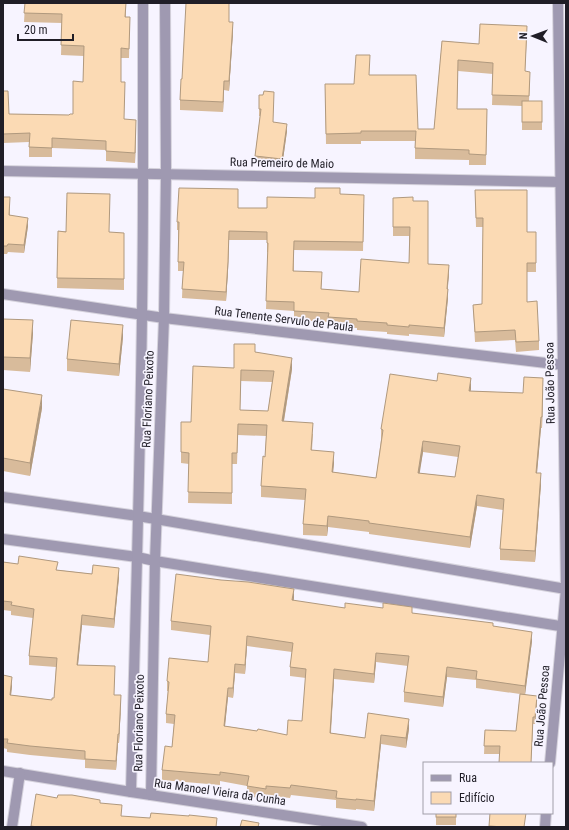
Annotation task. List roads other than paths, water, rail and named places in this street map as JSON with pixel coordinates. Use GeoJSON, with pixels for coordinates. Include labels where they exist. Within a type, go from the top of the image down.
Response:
{"type":"FeatureCollection","features":[{"type":"Feature","properties":{"kind":"street","name":"Rua Floriano Peixoto"},"geometry":{"type":"LineString","coordinates":[[131,792],[142,314],[143,3]]}},
{"type":"Feature","properties":{"kind":"street","name":"Rua Floriano Peixoto"},"geometry":{"type":"LineString","coordinates":[[151,795],[155,561],[164,318],[166,174],[165,3]]}},
{"type":"Feature","properties":{"kind":"street","name":"Rua João Pessoa"},"geometry":{"type":"LineString","coordinates":[[550,762],[564,627],[566,589],[558,3]]}},
{"type":"Feature","properties":{"kind":"street","name":"Rua Premeiro de Maio"},"geometry":{"type":"LineString","coordinates":[[3,171],[561,182]]}},
{"type":"Feature","properties":{"kind":"street","name":"Rua Tenente Servulo de Paula"},"geometry":{"type":"LineString","coordinates":[[3,294],[164,318],[563,365]]}},
{"type":"Feature","properties":{"kind":"street"},"geometry":{"type":"LineString","coordinates":[[3,497],[157,519],[566,589]]}},
{"type":"Feature","properties":{"kind":"street"},"geometry":{"type":"LineString","coordinates":[[3,538],[137,557],[564,627]]}},
{"type":"Feature","properties":{"kind":"street","name":"Rua Manoel Vieira da Cunha"},"geometry":{"type":"LineString","coordinates":[[3,771],[345,826],[362,827]]}},
{"type":"Feature","properties":{"kind":"street"},"geometry":{"type":"LineString","coordinates":[[12,827],[20,774]]}},
{"type":"Feature","properties":{"kind":"street"},"geometry":{"type":"LineString","coordinates":[[545,827],[546,814]]}}]}
